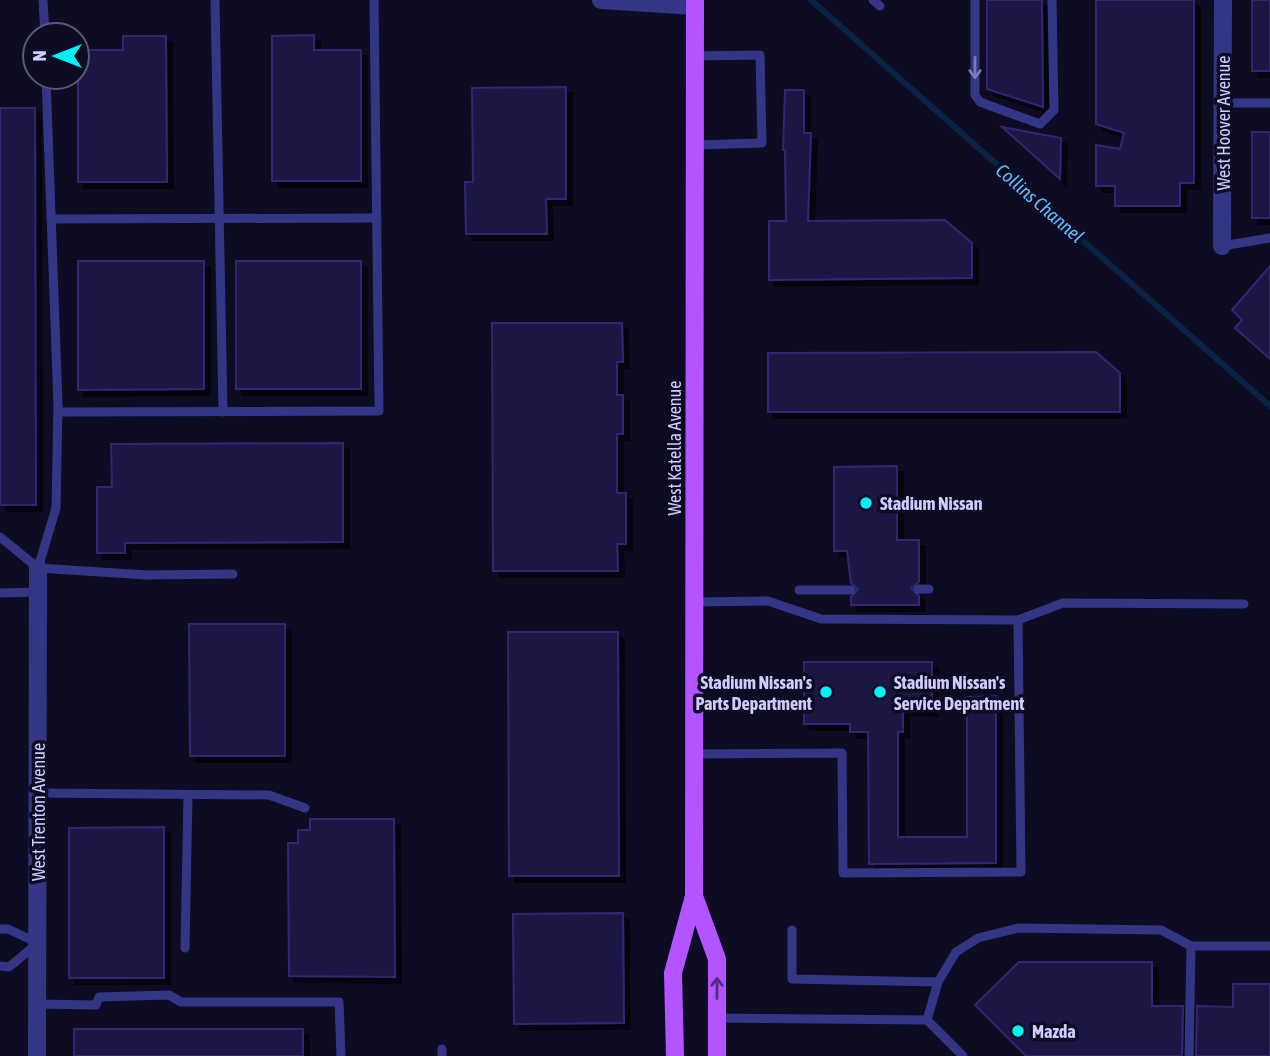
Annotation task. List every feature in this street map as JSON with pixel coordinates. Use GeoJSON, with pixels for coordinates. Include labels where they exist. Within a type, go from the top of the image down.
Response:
{"type":"FeatureCollection","features":[{"type":"Feature","properties":{"kind":"main road","name":"West Katella Avenue"},"geometry":{"type":"LineString","coordinates":[[675,1056],[673,974],[694,896],[695,3]]}},
{"type":"Feature","properties":{"kind":"main road","name":"West Katella Avenue"},"geometry":{"type":"LineString","coordinates":[[694,896],[717,959],[717,1056]]}},
{"type":"Feature","properties":{"kind":"street"},"geometry":{"type":"LineString","coordinates":[[601,0],[695,3]]}},
{"type":"Feature","properties":{"kind":"street","name":"West Hoover Avenue"},"geometry":{"type":"LineString","coordinates":[[1222,246],[1223,0]]}},
{"type":"Feature","properties":{"kind":"street","name":"West Trenton Avenue"},"geometry":{"type":"LineString","coordinates":[[37,1056],[38,568]]}},
{"type":"Feature","properties":{"kind":"lane"},"geometry":{"type":"LineString","coordinates":[[43,0],[44,21]]}},
{"type":"Feature","properties":{"kind":"lane"},"geometry":{"type":"LineString","coordinates":[[215,0],[223,412]]}},
{"type":"Feature","properties":{"kind":"lane"},"geometry":{"type":"LineString","coordinates":[[58,412],[379,411],[374,0]]}},
{"type":"Feature","properties":{"kind":"lane"},"geometry":{"type":"LineString","coordinates":[[975,0],[975,95],[980,102],[1040,124],[1054,110],[1052,0]]}},
{"type":"Feature","properties":{"kind":"lane"},"geometry":{"type":"LineString","coordinates":[[695,56],[760,55],[762,143],[695,145]]}},
{"type":"Feature","properties":{"kind":"lane"},"geometry":{"type":"LineString","coordinates":[[38,568],[56,508],[58,412],[46,91]]}},
{"type":"Feature","properties":{"kind":"lane"},"geometry":{"type":"LineString","coordinates":[[1223,103],[1270,103]]}},
{"type":"Feature","properties":{"kind":"lane"},"geometry":{"type":"LineString","coordinates":[[51,219],[377,218]]}},
{"type":"Feature","properties":{"kind":"lane"},"geometry":{"type":"LineString","coordinates":[[1222,246],[1270,238]]}},
{"type":"Feature","properties":{"kind":"lane"},"geometry":{"type":"LineString","coordinates":[[0,537],[38,568],[147,575],[233,574]]}},
{"type":"Feature","properties":{"kind":"lane"},"geometry":{"type":"LineString","coordinates":[[799,590],[851,590]]}},
{"type":"Feature","properties":{"kind":"lane"},"geometry":{"type":"LineString","coordinates":[[0,593],[38,592]]}},
{"type":"Feature","properties":{"kind":"lane"},"geometry":{"type":"LineString","coordinates":[[695,602],[768,601],[821,619],[1018,620],[1063,603],[1244,604]]}},
{"type":"Feature","properties":{"kind":"lane"},"geometry":{"type":"LineString","coordinates":[[694,754],[842,753],[842,873],[1021,872],[1018,620]]}},
{"type":"Feature","properties":{"kind":"lane"},"geometry":{"type":"LineString","coordinates":[[38,793],[269,795],[305,808]]}},
{"type":"Feature","properties":{"kind":"lane"},"geometry":{"type":"LineString","coordinates":[[186,948],[188,795]]}},
{"type":"Feature","properties":{"kind":"lane"},"geometry":{"type":"LineString","coordinates":[[927,1020],[938,982],[956,952],[978,938],[1018,928],[1161,930],[1191,947],[1270,946]]}},
{"type":"Feature","properties":{"kind":"lane"},"geometry":{"type":"LineString","coordinates":[[0,929],[8,929],[38,943],[9,967],[0,967]]}},
{"type":"Feature","properties":{"kind":"lane"},"geometry":{"type":"LineString","coordinates":[[792,930],[792,979],[938,982]]}},
{"type":"Feature","properties":{"kind":"lane"},"geometry":{"type":"LineString","coordinates":[[1189,1056],[1191,947]]}},
{"type":"Feature","properties":{"kind":"lane"},"geometry":{"type":"LineString","coordinates":[[38,1004],[96,1005],[99,997],[169,995],[181,1002],[339,1002],[341,1056]]}},
{"type":"Feature","properties":{"kind":"lane"},"geometry":{"type":"LineString","coordinates":[[717,1018],[927,1020],[963,1056]]}},
{"type":"Feature","properties":{"kind":"building"},"geometry":{"type":"Polygon","coordinates":[[[987,0],[1042,0],[1043,107],[987,89],[987,0]]]}},
{"type":"Feature","properties":{"kind":"building"},"geometry":{"type":"Polygon","coordinates":[[[1096,0],[1194,0],[1194,183],[1180,183],[1180,206],[1115,206],[1115,186],[1096,186],[1096,145],[1120,149],[1124,133],[1096,124],[1096,0]]]}},
{"type":"Feature","properties":{"kind":"building"},"geometry":{"type":"Polygon","coordinates":[[[1252,0],[1270,0],[1270,71],[1252,71],[1252,0]]]}},
{"type":"Feature","properties":{"kind":"building"},"geometry":{"type":"Polygon","coordinates":[[[314,35],[314,50],[361,50],[361,181],[272,181],[272,36],[314,35]]]}},
{"type":"Feature","properties":{"kind":"building"},"geometry":{"type":"Polygon","coordinates":[[[123,36],[166,36],[167,182],[78,182],[78,91],[91,91],[91,50],[123,50],[123,36]]]}},
{"type":"Feature","properties":{"kind":"building"},"geometry":{"type":"Polygon","coordinates":[[[566,87],[566,199],[546,199],[547,234],[466,234],[465,182],[473,182],[472,88],[566,87]]]}},
{"type":"Feature","properties":{"kind":"building"},"geometry":{"type":"Polygon","coordinates":[[[785,90],[804,90],[804,133],[811,133],[808,221],[945,220],[972,243],[972,278],[769,280],[769,221],[786,221],[783,150],[785,90]]]}},
{"type":"Feature","properties":{"kind":"building"},"geometry":{"type":"Polygon","coordinates":[[[0,108],[35,108],[36,505],[0,505],[0,108]]]}},
{"type":"Feature","properties":{"kind":"building"},"geometry":{"type":"Polygon","coordinates":[[[1002,127],[1061,138],[1060,179],[1002,127]]]}},
{"type":"Feature","properties":{"kind":"building"},"geometry":{"type":"Polygon","coordinates":[[[1252,132],[1270,132],[1270,218],[1252,218],[1252,132]]]}},
{"type":"Feature","properties":{"kind":"building"},"geometry":{"type":"Polygon","coordinates":[[[78,261],[204,261],[204,389],[78,390],[78,261]]]}},
{"type":"Feature","properties":{"kind":"building"},"geometry":{"type":"Polygon","coordinates":[[[236,261],[361,261],[361,389],[236,389],[236,261]]]}},
{"type":"Feature","properties":{"kind":"building"},"geometry":{"type":"Polygon","coordinates":[[[1270,266],[1270,359],[1235,328],[1242,320],[1232,310],[1270,266]]]}},
{"type":"Feature","properties":{"kind":"building"},"geometry":{"type":"Polygon","coordinates":[[[492,323],[622,323],[623,362],[617,362],[617,395],[623,395],[623,434],[617,434],[617,493],[626,493],[626,544],[617,544],[618,571],[493,571],[492,323]]]}},
{"type":"Feature","properties":{"kind":"building"},"geometry":{"type":"Polygon","coordinates":[[[1096,352],[1120,373],[1120,412],[768,412],[768,353],[1096,352]]]}},
{"type":"Feature","properties":{"kind":"building"},"geometry":{"type":"Polygon","coordinates":[[[343,443],[343,542],[125,543],[125,553],[97,553],[97,487],[112,487],[111,444],[343,443]]]}},
{"type":"Feature","properties":{"kind":"building","name":"Stadium Nissan"},"geometry":{"type":"Polygon","coordinates":[[[897,466],[897,540],[919,540],[919,582],[911,588],[919,596],[919,605],[851,605],[851,597],[858,589],[851,583],[847,551],[834,551],[834,467],[897,466]]]}},
{"type":"Feature","properties":{"kind":"building"},"geometry":{"type":"Polygon","coordinates":[[[189,624],[285,624],[285,756],[190,756],[189,624]]]}},
{"type":"Feature","properties":{"kind":"building"},"geometry":{"type":"Polygon","coordinates":[[[508,632],[618,632],[619,876],[509,876],[508,632]]]}},
{"type":"Feature","properties":{"kind":"building"},"geometry":{"type":"Polygon","coordinates":[[[804,662],[932,662],[932,710],[903,709],[903,732],[898,732],[898,837],[967,837],[967,697],[996,696],[996,863],[869,864],[868,732],[850,732],[850,724],[804,724],[804,662]]]}},
{"type":"Feature","properties":{"kind":"building"},"geometry":{"type":"Polygon","coordinates":[[[310,819],[394,819],[395,977],[289,976],[288,843],[298,843],[298,830],[310,830],[310,819]]]}},
{"type":"Feature","properties":{"kind":"building"},"geometry":{"type":"Polygon","coordinates":[[[164,827],[164,978],[69,978],[69,828],[164,827]]]}},
{"type":"Feature","properties":{"kind":"building"},"geometry":{"type":"Polygon","coordinates":[[[623,913],[624,1023],[514,1024],[513,914],[623,913]]]}},
{"type":"Feature","properties":{"kind":"building"},"geometry":{"type":"Polygon","coordinates":[[[1019,962],[1152,962],[1152,1006],[1183,1006],[1182,1056],[1026,1056],[975,1005],[1019,962]]]}},
{"type":"Feature","properties":{"kind":"building"},"geometry":{"type":"Polygon","coordinates":[[[1233,984],[1270,984],[1270,1056],[1196,1056],[1197,1006],[1233,1007],[1233,984]]]}},
{"type":"Feature","properties":{"kind":"building"},"geometry":{"type":"Polygon","coordinates":[[[74,1029],[303,1029],[303,1056],[74,1056],[74,1029]]]}},
{"type":"Feature","properties":{"kind":"waterway","name":"Collins Channel"},"geometry":{"type":"LineString","coordinates":[[811,0],[1270,406]]}},
{"type":"Feature","properties":{"kind":"place","name":"Stadium Nissan"},"geometry":{"type":"Point","coordinates":[866,503]}},
{"type":"Feature","properties":{"kind":"place","name":"Stadium Nissan's Parts Department"},"geometry":{"type":"Point","coordinates":[826,692]}},
{"type":"Feature","properties":{"kind":"place","name":"Stadium Nissan's Service Department"},"geometry":{"type":"Point","coordinates":[880,692]}},
{"type":"Feature","properties":{"kind":"place","name":"Mazda"},"geometry":{"type":"Point","coordinates":[1018,1031]}}]}
